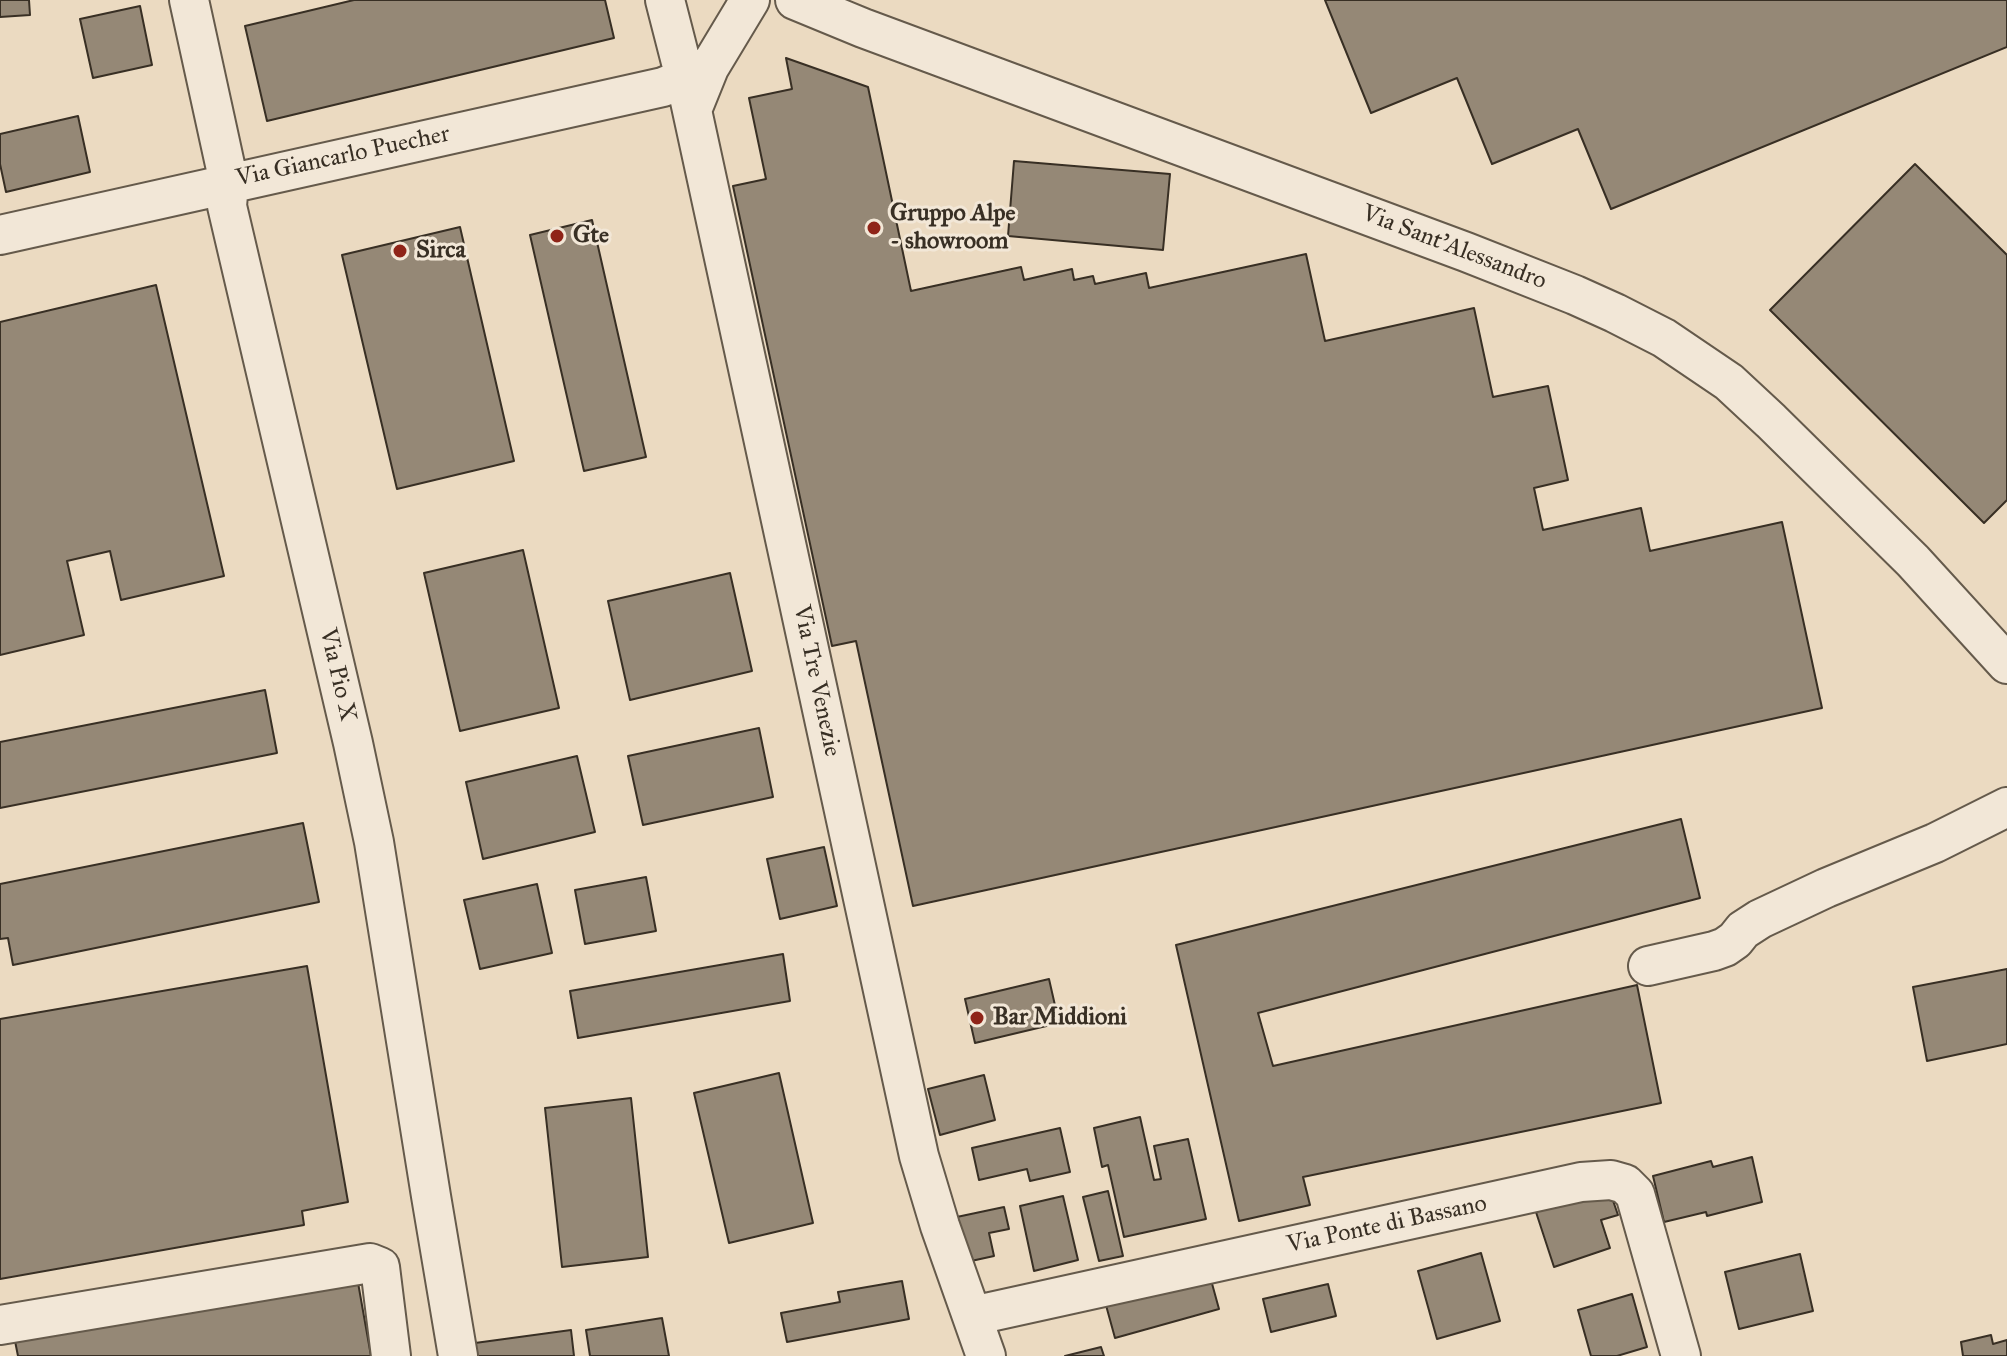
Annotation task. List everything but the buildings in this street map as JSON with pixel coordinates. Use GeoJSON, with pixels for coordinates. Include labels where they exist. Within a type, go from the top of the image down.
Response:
{"type":"FeatureCollection","features":[{"type":"Feature","properties":{"kind":"street","name":"Via Pio X"},"geometry":{"type":"LineString","coordinates":[[189,0],[229,183],[227,206],[374,842],[458,1356]]}},
{"type":"Feature","properties":{"kind":"street"},"geometry":{"type":"LineString","coordinates":[[688,94],[709,68],[750,0]]}},
{"type":"Feature","properties":{"kind":"street","name":"Via Sant'Alessandro"},"geometry":{"type":"LineString","coordinates":[[795,0],[1466,252],[1602,307],[1664,338],[1729,382],[1771,421],[1913,561],[2007,664]]}},
{"type":"Feature","properties":{"kind":"street","name":"Via Tre Venezie"},"geometry":{"type":"LineString","coordinates":[[672,7],[688,94],[919,1156],[986,1356]]}},
{"type":"Feature","properties":{"kind":"street","name":"Via Giancarlo Puecher"},"geometry":{"type":"LineString","coordinates":[[0,235],[663,87],[688,94]]}},
{"type":"Feature","properties":{"kind":"street"},"geometry":{"type":"LineString","coordinates":[[1648,966],[1725,947],[1751,923],[1935,843],[2007,807]]}},
{"type":"Feature","properties":{"kind":"street","name":"Via Ponte di Bassano"},"geometry":{"type":"LineString","coordinates":[[972,1316],[1601,1179],[1625,1184],[1635,1194],[1681,1356]]}},
{"type":"Feature","properties":{"kind":"street"},"geometry":{"type":"LineString","coordinates":[[0,1325],[370,1263],[380,1267],[391,1356]]}},
{"type":"Feature","properties":{"kind":"place","name":"Gruppo Alpe - showroom"},"geometry":{"type":"Point","coordinates":[874,228]}},
{"type":"Feature","properties":{"kind":"place","name":"Gte"},"geometry":{"type":"Point","coordinates":[557,236]}},
{"type":"Feature","properties":{"kind":"place","name":"Sirca"},"geometry":{"type":"Point","coordinates":[400,251]}},
{"type":"Feature","properties":{"kind":"place","name":"Bar Middioni"},"geometry":{"type":"Point","coordinates":[977,1018]}}]}
